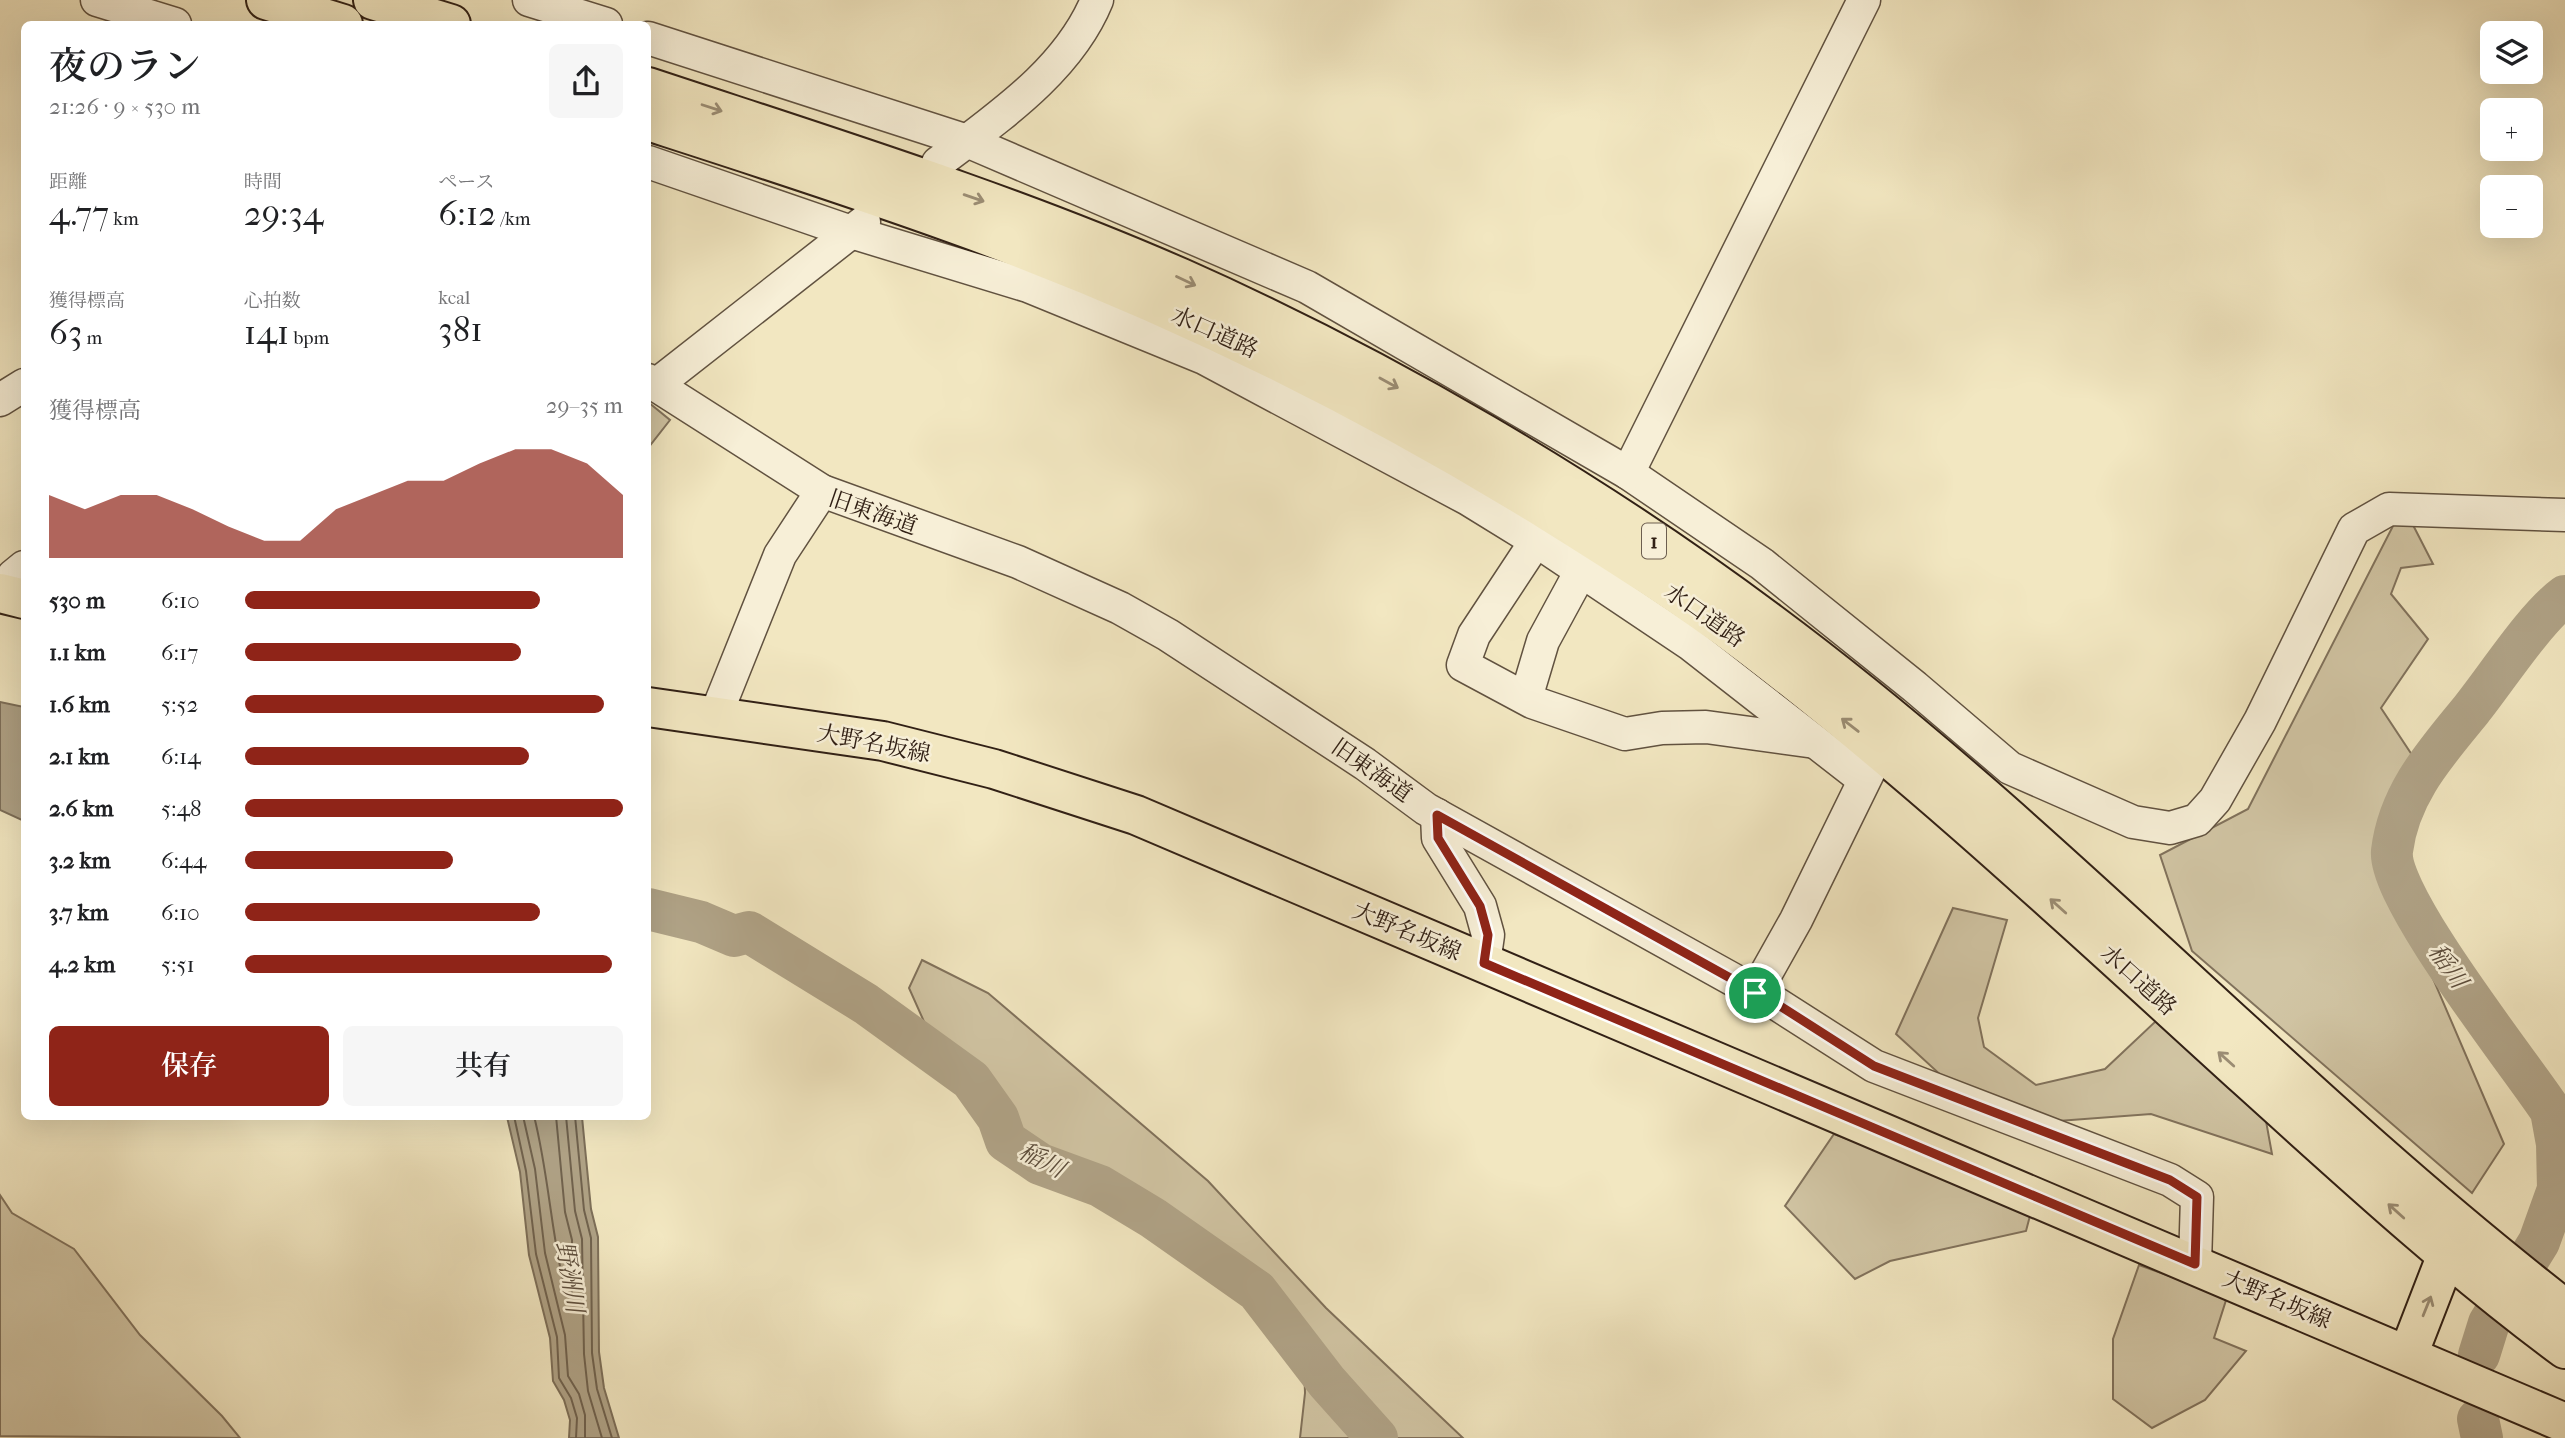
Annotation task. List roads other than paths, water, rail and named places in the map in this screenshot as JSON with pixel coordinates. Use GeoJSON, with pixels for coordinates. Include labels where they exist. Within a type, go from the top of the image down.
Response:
{"type":"FeatureCollection","features":[{"type":"Feature","properties":{"kind":"main road"},"geometry":{"type":"LineString","coordinates":[[373,0],[441,21]]}},
{"type":"Feature","properties":{"kind":"main road"},"geometry":{"type":"LineString","coordinates":[[274,14],[322,21]]}},
{"type":"Feature","properties":{"kind":"main road","name":"水口道路"},"geometry":{"type":"LineString","coordinates":[[651,88],[1032,218],[1179,278],[1368,371],[1596,502],[1769,622],[1934,754],[2081,881],[2375,1149],[2492,1272],[2544,1306],[2565,1349]]}},
{"type":"Feature","properties":{"kind":"main road","name":"水口道路"},"geometry":{"type":"LineString","coordinates":[[651,122],[957,224],[1180,316],[1298,369],[1423,437],[1633,564],[1745,643],[1877,747],[1987,841],[2446,1257],[2492,1272]]}},
{"type":"Feature","properties":{"kind":"main road","name":"大野名坂線"},"geometry":{"type":"LineString","coordinates":[[651,707],[883,741],[994,769],[1136,815],[2565,1423]]}},
{"type":"Feature","properties":{"kind":"main road"},"geometry":{"type":"LineString","coordinates":[[2408,1355],[2446,1257]]}},
{"type":"Feature","properties":{"kind":"street"},"geometry":{"type":"LineString","coordinates":[[97,0],[165,21]]}},
{"type":"Feature","properties":{"kind":"street"},"geometry":{"type":"LineString","coordinates":[[529,0],[596,21]]}},
{"type":"Feature","properties":{"kind":"street"},"geometry":{"type":"LineString","coordinates":[[938,163],[1062,59],[1090,17],[1097,0]]}},
{"type":"Feature","properties":{"kind":"street"},"geometry":{"type":"LineString","coordinates":[[1628,472],[1864,0]]}},
{"type":"Feature","properties":{"kind":"street"},"geometry":{"type":"LineString","coordinates":[[651,39],[967,141],[1307,287],[1628,472],[1762,564],[1910,697],[2010,768],[2133,822],[2170,828],[2197,820],[2214,800],[2260,721],[2354,529],[2389,509],[2565,515]]}},
{"type":"Feature","properties":{"kind":"street"},"geometry":{"type":"LineString","coordinates":[[651,163],[861,225],[1028,286],[1204,358],[1468,499],[1536,541],[1690,644],[1817,743],[1867,773],[1796,920],[1755,993]]}},
{"type":"Feature","properties":{"kind":"street"},"geometry":{"type":"LineString","coordinates":[[822,491],[652,382],[861,225]]}},
{"type":"Feature","properties":{"kind":"street"},"geometry":{"type":"LineString","coordinates":[[0,400],[21,387]]}},
{"type":"Feature","properties":{"kind":"street","name":"旧東海道"},"geometry":{"type":"LineString","coordinates":[[715,717],[780,555],[822,491],[1018,562],[1120,608],[1219,666],[1437,815],[1755,993],[1874,1066],[2170,1180],[2197,1197],[2195,1264]]}},
{"type":"Feature","properties":{"kind":"street"},"geometry":{"type":"LineString","coordinates":[[1536,541],[1474,635],[1463,665],[1526,698],[1625,734],[1662,728],[1706,727],[1817,743]]}},
{"type":"Feature","properties":{"kind":"street"},"geometry":{"type":"LineString","coordinates":[[1526,698],[1543,641],[1581,571]]}},
{"type":"Feature","properties":{"kind":"street"},"geometry":{"type":"LineString","coordinates":[[1437,815],[1438,838],[1480,906],[1488,935],[1484,963]]}},
{"type":"Feature","properties":{"kind":"water"},"geometry":{"type":"Polygon","coordinates":[[[0,702],[21,706],[21,820],[0,810],[0,702]]]}},
{"type":"Feature","properties":{"kind":"water","name":"野洲川"},"geometry":{"type":"Polygon","coordinates":[[[508,1120],[582,1120],[591,1209],[598,1237],[599,1352],[604,1388],[619,1438],[569,1438],[570,1420],[564,1400],[553,1381],[550,1338],[529,1255],[520,1172],[508,1120]]]}},
{"type":"Feature","properties":{"kind":"waterway","name":"稲川"},"geometry":{"type":"LineString","coordinates":[[2479,1355],[2489,1323],[2539,1242],[2558,1189],[2557,1144],[2551,1111],[2432,941],[2410,904],[2396,873],[2392,851],[2402,811],[2432,758],[2541,619],[2565,596]]}},
{"type":"Feature","properties":{"kind":"waterway","name":"稲川"},"geometry":{"type":"LineString","coordinates":[[651,910],[701,922],[734,936],[749,932],[866,1004],[971,1080],[998,1118],[1006,1141],[1040,1164],[1100,1186],[1153,1218],[1257,1291],[1327,1382],[1377,1438]]}},
{"type":"Feature","properties":{"kind":"waterway","name":"稲川"},"geometry":{"type":"LineString","coordinates":[[2478,1419],[2482,1438]]}}]}
